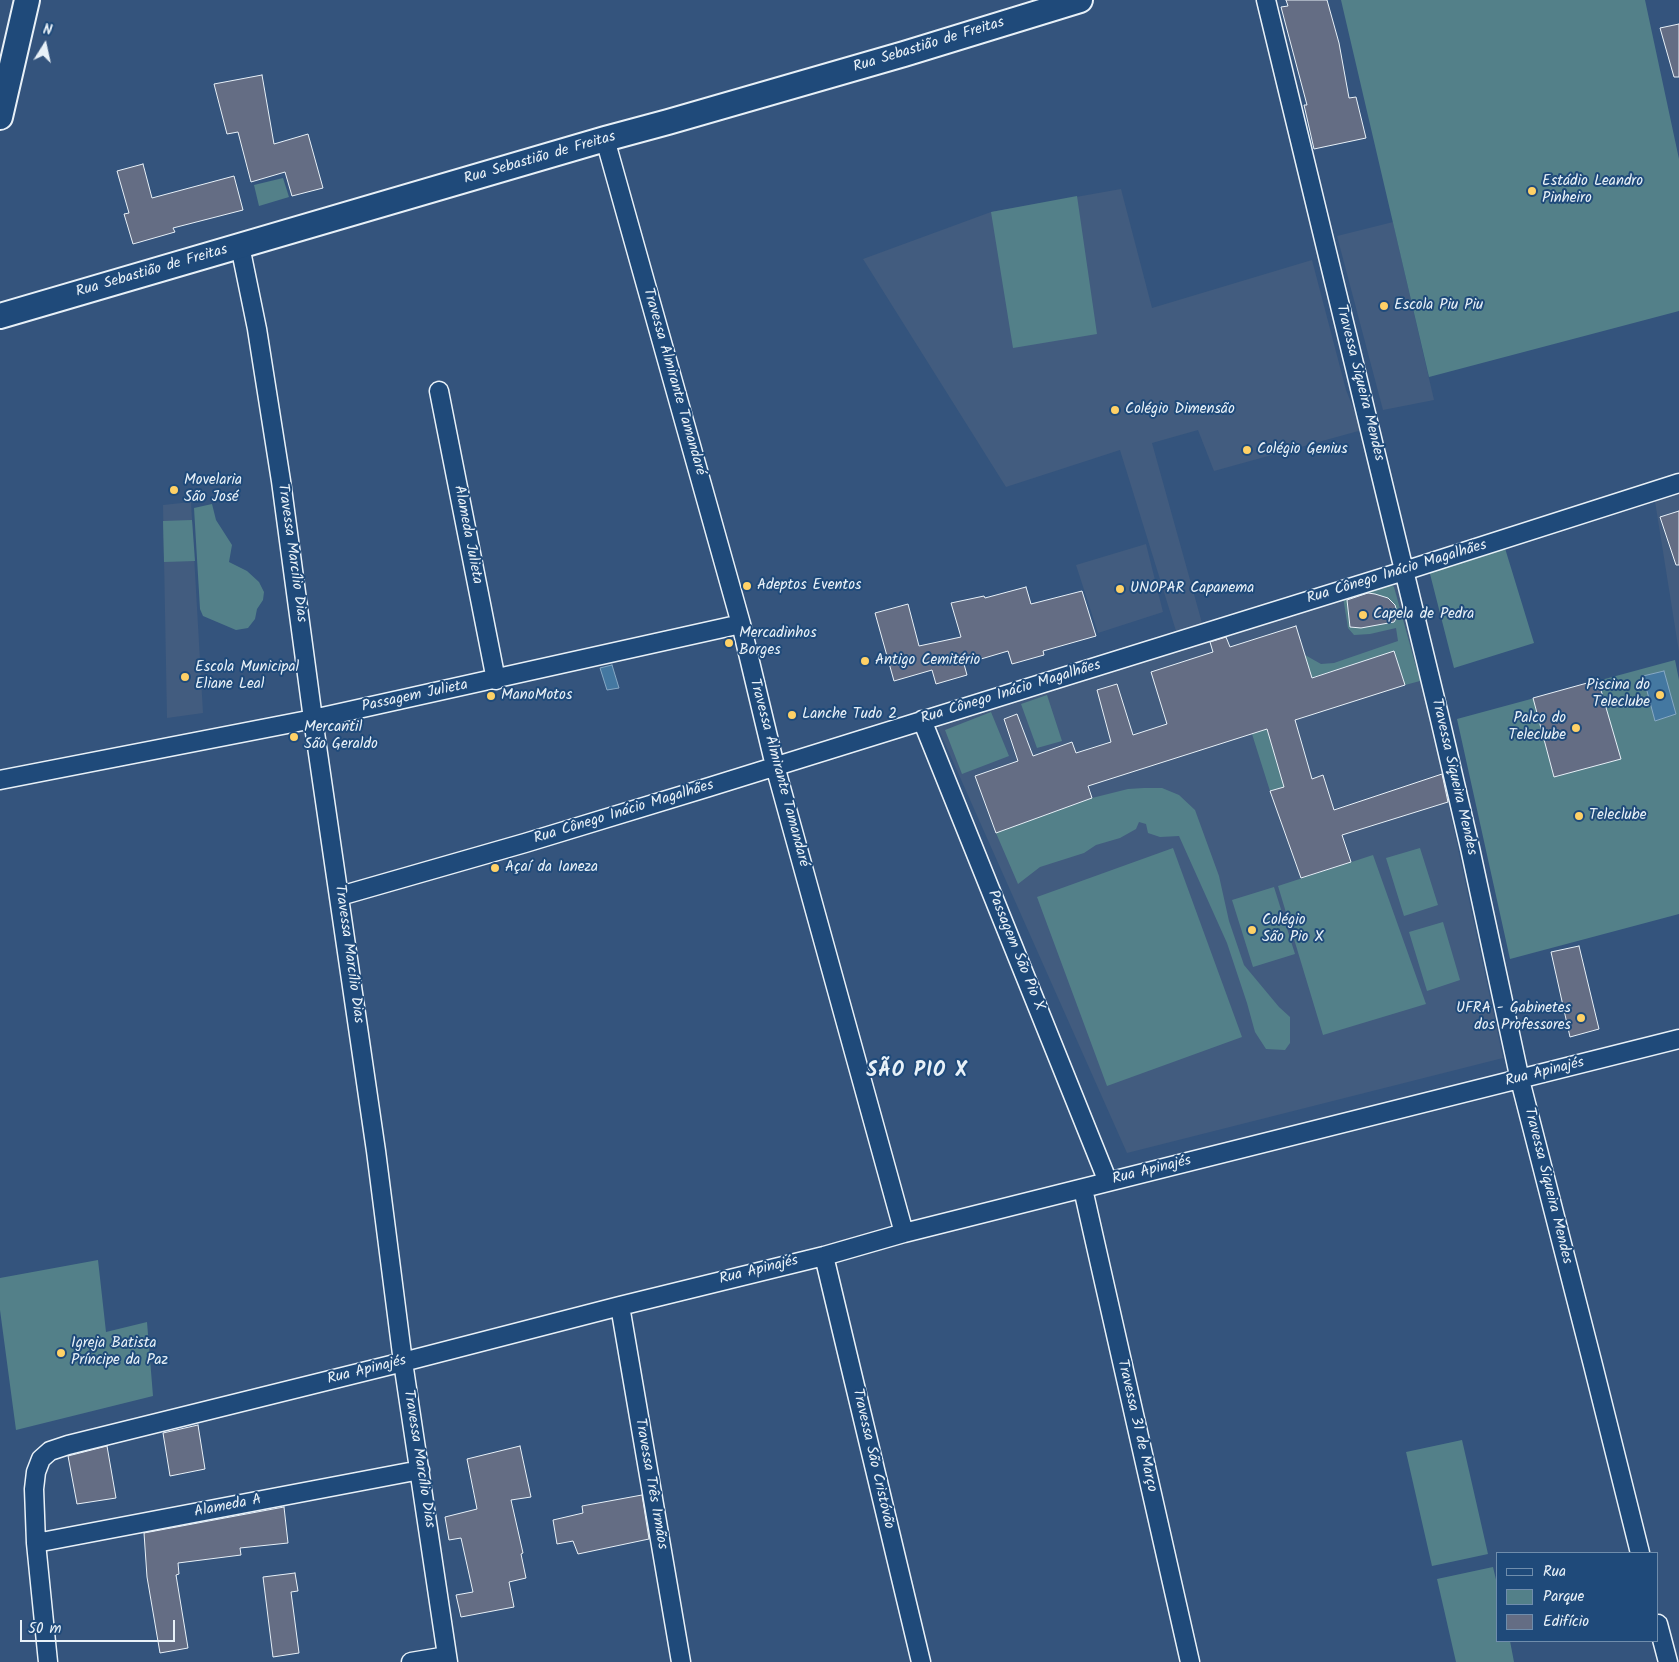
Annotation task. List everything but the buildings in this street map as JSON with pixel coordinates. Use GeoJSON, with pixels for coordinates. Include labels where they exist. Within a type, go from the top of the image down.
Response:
{"type":"FeatureCollection","features":[{"type":"Feature","properties":{"kind":"street"},"geometry":{"type":"LineString","coordinates":[[0,117],[27,0]]}},
{"type":"Feature","properties":{"kind":"street","name":"Rua Sebastião de Freitas"},"geometry":{"type":"LineString","coordinates":[[0,316],[605,139],[904,54],[1080,0]]}},
{"type":"Feature","properties":{"kind":"street","name":"Travessa Siqueira Mendes"},"geometry":{"type":"LineString","coordinates":[[1266,0],[1470,848],[1520,1080],[1640,1552]]}},
{"type":"Feature","properties":{"kind":"street","name":"Travessa Almirante Tamandaré"},"geometry":{"type":"LineString","coordinates":[[605,139],[740,624],[774,766],[904,1233]]}},
{"type":"Feature","properties":{"kind":"street","name":"Travessa Marcílio Dias"},"geometry":{"type":"LineString","coordinates":[[240,246],[257,329],[273,428],[313,719],[340,896],[403,1362],[447,1659]]}},
{"type":"Feature","properties":{"kind":"street","name":"Alameda Julieta"},"geometry":{"type":"LineString","coordinates":[[439,391],[496,680]]}},
{"type":"Feature","properties":{"kind":"street","name":"Rua Cônego Inácio Magalhães"},"geometry":{"type":"LineString","coordinates":[[340,896],[525,843],[1404,571],[1679,483]]}},
{"type":"Feature","properties":{"kind":"street","name":"Passagem Julieta"},"geometry":{"type":"LineString","coordinates":[[0,780],[313,719],[496,680],[740,624]]}},
{"type":"Feature","properties":{"kind":"street","name":"Passagem São Pio X"},"geometry":{"type":"LineString","coordinates":[[922,720],[1108,1182]]}},
{"type":"Feature","properties":{"kind":"street","name":"Rua Apinajés"},"geometry":{"type":"LineString","coordinates":[[48,1662],[36,1543],[34,1489],[36,1472],[41,1459],[50,1451],[824,1256],[904,1233],[1083,1190],[1108,1182],[1679,1039]]}},
{"type":"Feature","properties":{"kind":"street","name":"Travessa 31 de Março"},"geometry":{"type":"LineString","coordinates":[[1083,1190],[1190,1662]]}},
{"type":"Feature","properties":{"kind":"street","name":"Travessa São Cristóvão"},"geometry":{"type":"LineString","coordinates":[[824,1256],[921,1662]]}},
{"type":"Feature","properties":{"kind":"street","name":"Travessa Três Irmãos"},"geometry":{"type":"LineString","coordinates":[[620,1306],[681,1662]]}},
{"type":"Feature","properties":{"kind":"street","name":"Alameda A"},"geometry":{"type":"LineString","coordinates":[[36,1543],[420,1470]]}},
{"type":"Feature","properties":{"kind":"street"},"geometry":{"type":"LineString","coordinates":[[1659,1628],[1668,1662]]}},
{"type":"Feature","properties":{"kind":"street"},"geometry":{"type":"LineString","coordinates":[[412,1662],[447,1659]]}},
{"type":"Feature","properties":{"kind":"shaded area","name":"Colégio Dimensão"},"geometry":{"type":"Polygon","coordinates":[[[1121,189],[1152,308],[1312,260],[1346,390],[1362,430],[1214,471],[1198,430],[1152,443],[1202,623],[1176,631],[1120,450],[1006,487],[863,259],[991,212],[1121,189]]]}},
{"type":"Feature","properties":{"kind":"shaded area","name":"Escola Piu Piu"},"geometry":{"type":"Polygon","coordinates":[[[1393,222],[1434,400],[1383,410],[1337,236],[1393,222]]]}},
{"type":"Feature","properties":{"kind":"shaded area"},"geometry":{"type":"Polygon","coordinates":[[[1679,487],[1679,652],[1654,495],[1679,487]]]}},
{"type":"Feature","properties":{"kind":"shaded area"},"geometry":{"type":"Polygon","coordinates":[[[191,502],[203,713],[167,718],[163,505],[191,502]]]}},
{"type":"Feature","properties":{"kind":"shaded area","name":"UNOPAR Capanema"},"geometry":{"type":"Polygon","coordinates":[[[1146,544],[1163,612],[1098,633],[1076,565],[1146,544]]]}},
{"type":"Feature","properties":{"kind":"shaded area","name":"Colégio São Pio X"},"geometry":{"type":"Polygon","coordinates":[[[1396,576],[1448,802],[1503,1058],[1127,1153],[935,721],[1396,576]]]}},
{"type":"Feature","properties":{"kind":"shaded area"},"geometry":{"type":"Polygon","coordinates":[[[612,665],[619,688],[607,690],[600,668],[612,665]]]}},
{"type":"Feature","properties":{"kind":"shaded area","name":"Piscina do Teleclube"},"geometry":{"type":"Polygon","coordinates":[[[1664,671],[1676,714],[1655,721],[1643,676],[1664,671]]]}},
{"type":"Feature","properties":{"kind":"green space","name":"Estádio Leandro Pinheiro"},"geometry":{"type":"Polygon","coordinates":[[[1341,0],[1645,0],[1679,159],[1679,311],[1429,377],[1341,0]]]}},
{"type":"Feature","properties":{"kind":"green space"},"geometry":{"type":"Polygon","coordinates":[[[283,178],[289,197],[259,206],[254,185],[283,178]]]}},
{"type":"Feature","properties":{"kind":"green space"},"geometry":{"type":"Polygon","coordinates":[[[1077,196],[1097,334],[1013,348],[991,212],[1077,196]]]}},
{"type":"Feature","properties":{"kind":"green space"},"geometry":{"type":"Polygon","coordinates":[[[212,504],[216,520],[232,545],[229,562],[247,571],[259,582],[264,592],[263,600],[257,609],[255,619],[248,628],[236,630],[203,616],[200,609],[194,508],[212,504]]]}},
{"type":"Feature","properties":{"kind":"green space"},"geometry":{"type":"Polygon","coordinates":[[[192,520],[195,561],[164,562],[163,521],[192,520]]]}},
{"type":"Feature","properties":{"kind":"green space"},"geometry":{"type":"Polygon","coordinates":[[[1504,545],[1534,643],[1454,668],[1429,570],[1504,545]]]}},
{"type":"Feature","properties":{"kind":"green space"},"geometry":{"type":"Polygon","coordinates":[[[1388,583],[1394,587],[1420,681],[1405,685],[1394,651],[1246,699],[1305,655],[1321,664],[1334,663],[1398,641],[1396,628],[1370,634],[1354,635],[1348,628],[1343,597],[1388,583]]]}},
{"type":"Feature","properties":{"kind":"green space","name":"Teleclube"},"geometry":{"type":"Polygon","coordinates":[[[1675,660],[1679,680],[1679,914],[1510,959],[1457,719],[1675,660]]]}},
{"type":"Feature","properties":{"kind":"green space"},"geometry":{"type":"Polygon","coordinates":[[[1047,695],[1062,741],[1037,748],[1021,704],[1047,695]]]}},
{"type":"Feature","properties":{"kind":"green space"},"geometry":{"type":"Polygon","coordinates":[[[991,712],[1009,756],[962,774],[945,730],[991,712]]]}},
{"type":"Feature","properties":{"kind":"green space"},"geometry":{"type":"Polygon","coordinates":[[[1267,729],[1284,787],[1270,791],[1252,734],[1267,729]]]}},
{"type":"Feature","properties":{"kind":"green space"},"geometry":{"type":"Polygon","coordinates":[[[1162,788],[1179,795],[1195,810],[1219,876],[1229,921],[1244,965],[1279,1007],[1290,1017],[1290,1043],[1285,1050],[1266,1049],[1255,1032],[1227,943],[1179,836],[1160,837],[1148,833],[1146,824],[1139,822],[1136,829],[1120,838],[1096,845],[1084,853],[1040,867],[1018,884],[996,833],[1092,798],[1128,789],[1162,788]]]}},
{"type":"Feature","properties":{"kind":"green space"},"geometry":{"type":"Polygon","coordinates":[[[1173,848],[1242,1037],[1107,1086],[1037,897],[1173,848]]]}},
{"type":"Feature","properties":{"kind":"green space"},"geometry":{"type":"Polygon","coordinates":[[[1420,848],[1438,905],[1404,916],[1386,858],[1420,848]]]}},
{"type":"Feature","properties":{"kind":"green space"},"geometry":{"type":"Polygon","coordinates":[[[1373,855],[1426,1004],[1323,1035],[1278,886],[1373,855]]]}},
{"type":"Feature","properties":{"kind":"green space"},"geometry":{"type":"Polygon","coordinates":[[[1274,887],[1295,954],[1253,967],[1232,900],[1274,887]]]}},
{"type":"Feature","properties":{"kind":"green space"},"geometry":{"type":"Polygon","coordinates":[[[1443,922],[1460,980],[1427,991],[1409,932],[1443,922]]]}},
{"type":"Feature","properties":{"kind":"green space"},"geometry":{"type":"Polygon","coordinates":[[[98,1260],[106,1332],[147,1322],[153,1396],[16,1430],[0,1310],[0,1278],[98,1260]]]}},
{"type":"Feature","properties":{"kind":"green space"},"geometry":{"type":"Polygon","coordinates":[[[1462,1440],[1488,1554],[1432,1566],[1406,1452],[1462,1440]]]}},
{"type":"Feature","properties":{"kind":"green space"},"geometry":{"type":"Polygon","coordinates":[[[1493,1567],[1496,1580],[1496,1642],[1510,1642],[1514,1662],[1456,1662],[1437,1579],[1493,1567]]]}},
{"type":"Feature","properties":{"kind":"place","name":"Estádio Leandro Pinheiro"},"geometry":{"type":"Point","coordinates":[1532,191]}},
{"type":"Feature","properties":{"kind":"place","name":"Escola Piu Piu"},"geometry":{"type":"Point","coordinates":[1384,306]}},
{"type":"Feature","properties":{"kind":"place","name":"Colégio Dimensão"},"geometry":{"type":"Point","coordinates":[1115,410]}},
{"type":"Feature","properties":{"kind":"place","name":"Colégio Genius"},"geometry":{"type":"Point","coordinates":[1247,450]}},
{"type":"Feature","properties":{"kind":"place","name":"Movelaria São José"},"geometry":{"type":"Point","coordinates":[174,490]}},
{"type":"Feature","properties":{"kind":"place","name":"Adeptos Eventos"},"geometry":{"type":"Point","coordinates":[747,586]}},
{"type":"Feature","properties":{"kind":"place","name":"UNOPAR Capanema"},"geometry":{"type":"Point","coordinates":[1120,589]}},
{"type":"Feature","properties":{"kind":"place","name":"Capela de Pedra"},"geometry":{"type":"Point","coordinates":[1363,615]}},
{"type":"Feature","properties":{"kind":"place","name":"Mercadinhos Borges"},"geometry":{"type":"Point","coordinates":[729,643]}},
{"type":"Feature","properties":{"kind":"place","name":"Antigo Cemitério"},"geometry":{"type":"Point","coordinates":[865,661]}},
{"type":"Feature","properties":{"kind":"place","name":"Escola Municipal Eliane Leal"},"geometry":{"type":"Point","coordinates":[185,677]}},
{"type":"Feature","properties":{"kind":"place","name":"Piscina do Teleclube"},"geometry":{"type":"Point","coordinates":[1660,695]}},
{"type":"Feature","properties":{"kind":"place","name":"ManoMotos"},"geometry":{"type":"Point","coordinates":[491,696]}},
{"type":"Feature","properties":{"kind":"place","name":"Lanche Tudo 2"},"geometry":{"type":"Point","coordinates":[792,715]}},
{"type":"Feature","properties":{"kind":"place","name":"Palco do Teleclube"},"geometry":{"type":"Point","coordinates":[1576,728]}},
{"type":"Feature","properties":{"kind":"place","name":"Mercantil São Geraldo"},"geometry":{"type":"Point","coordinates":[294,737]}},
{"type":"Feature","properties":{"kind":"place","name":"Teleclube"},"geometry":{"type":"Point","coordinates":[1579,816]}},
{"type":"Feature","properties":{"kind":"place","name":"Açaí da Ianeza"},"geometry":{"type":"Point","coordinates":[495,868]}},
{"type":"Feature","properties":{"kind":"place","name":"Colégio São Pio X"},"geometry":{"type":"Point","coordinates":[1252,930]}},
{"type":"Feature","properties":{"kind":"place","name":"UFRA - Gabinetes dos Professores"},"geometry":{"type":"Point","coordinates":[1581,1018]}},
{"type":"Feature","properties":{"kind":"place","name":"Igreja Batista Príncipe da Paz"},"geometry":{"type":"Point","coordinates":[61,1353]}},
{"type":"Feature","properties":{"kind":"district","name":"SÃO PIO X"},"geometry":{"type":"Point","coordinates":[917,1073]}}]}
